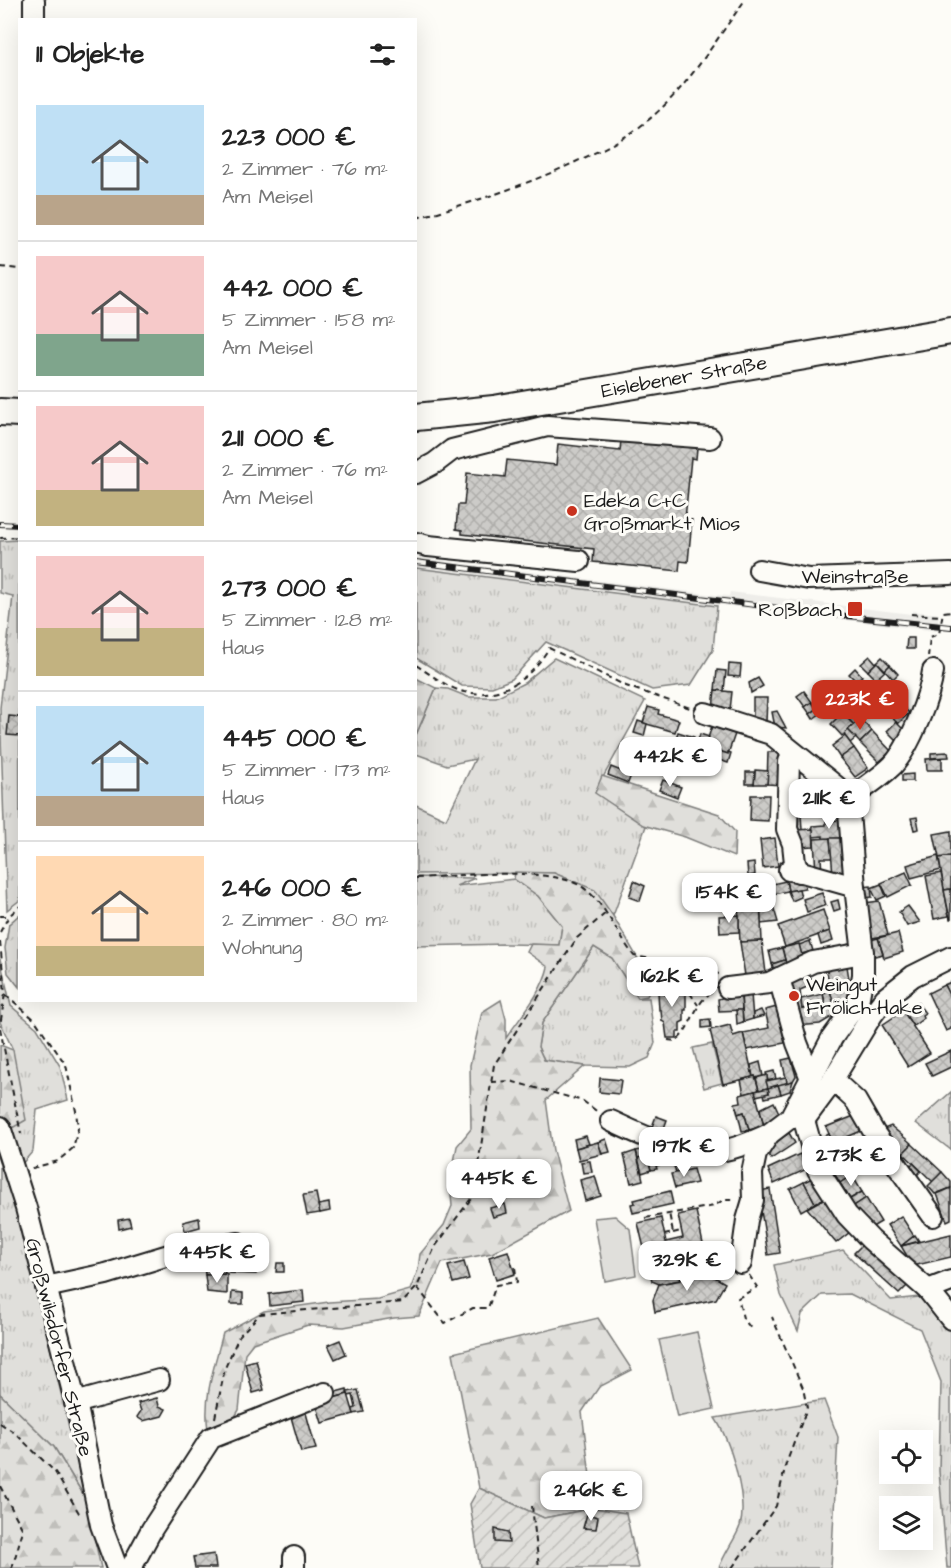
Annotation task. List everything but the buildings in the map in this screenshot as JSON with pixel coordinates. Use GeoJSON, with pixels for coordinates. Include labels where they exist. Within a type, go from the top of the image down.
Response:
{"type":"FeatureCollection","features":[{"type":"Feature","properties":{"kind":"main road","name":"Eislebener Straße"},"geometry":{"type":"LineString","coordinates":[[417,417],[494,409],[951,331]]}},
{"type":"Feature","properties":{"kind":"main road"},"geometry":{"type":"LineString","coordinates":[[0,412],[18,413]]}},
{"type":"Feature","properties":{"kind":"street"},"geometry":{"type":"LineString","coordinates":[[34,0],[34,18]]}},
{"type":"Feature","properties":{"kind":"street"},"geometry":{"type":"LineString","coordinates":[[417,473],[435,464],[452,450],[547,426],[710,438]]}},
{"type":"Feature","properties":{"kind":"street"},"geometry":{"type":"LineString","coordinates":[[417,543],[579,561]]}},
{"type":"Feature","properties":{"kind":"street","name":"Weinstraße"},"geometry":{"type":"LineString","coordinates":[[759,570],[809,579],[951,574]]}},
{"type":"Feature","properties":{"kind":"street"},"geometry":{"type":"LineString","coordinates":[[848,800],[893,765],[912,734],[931,687],[933,671]]}},
{"type":"Feature","properties":{"kind":"street"},"geometry":{"type":"LineString","coordinates":[[705,713],[771,734],[837,787],[848,800],[863,952],[863,975],[858,1002],[832,1038],[810,1076],[797,1119],[818,1170],[847,1215],[871,1240],[944,1286],[951,1319]]}},
{"type":"Feature","properties":{"kind":"street"},"geometry":{"type":"LineString","coordinates":[[792,752],[789,762],[787,829],[793,844],[794,871],[855,887]]}},
{"type":"Feature","properties":{"kind":"street"},"geometry":{"type":"LineString","coordinates":[[720,990],[769,983],[813,962],[863,952]]}},
{"type":"Feature","properties":{"kind":"street"},"geometry":{"type":"LineString","coordinates":[[611,1121],[689,1151],[721,1151],[769,1134],[797,1119],[833,1080],[872,1015],[885,998],[914,976],[951,957]]}},
{"type":"Feature","properties":{"kind":"street"},"geometry":{"type":"LineString","coordinates":[[779,978],[797,1043],[810,1076]]}},
{"type":"Feature","properties":{"kind":"street"},"geometry":{"type":"LineString","coordinates":[[833,1080],[856,1101],[875,1134],[933,1216]]}},
{"type":"Feature","properties":{"kind":"street","name":"Großwilsdorfer Straße"},"geometry":{"type":"LineString","coordinates":[[0,1127],[46,1287],[75,1402],[101,1525],[117,1568]]}},
{"type":"Feature","properties":{"kind":"street"},"geometry":{"type":"LineString","coordinates":[[741,1263],[747,1220],[753,1200],[752,1173],[756,1154],[769,1134]]}},
{"type":"Feature","properties":{"kind":"street"},"geometry":{"type":"LineString","coordinates":[[46,1287],[106,1274],[172,1254],[238,1244]]}},
{"type":"Feature","properties":{"kind":"street"},"geometry":{"type":"LineString","coordinates":[[75,1402],[159,1380]]}},
{"type":"Feature","properties":{"kind":"street"},"geometry":{"type":"LineString","coordinates":[[130,1568],[152,1529],[211,1438],[325,1393]]}},
{"type":"Feature","properties":{"kind":"path"},"geometry":{"type":"LineString","coordinates":[[417,218],[492,195],[559,171],[630,133],[647,121],[681,87],[745,0]]}},
{"type":"Feature","properties":{"kind":"path"},"geometry":{"type":"LineString","coordinates":[[0,267],[18,269]]}},
{"type":"Feature","properties":{"kind":"path"},"geometry":{"type":"LineString","coordinates":[[0,538],[18,537]]}},
{"type":"Feature","properties":{"kind":"path"},"geometry":{"type":"LineString","coordinates":[[933,671],[927,663],[930,637],[939,634],[943,612],[951,611]]}},
{"type":"Feature","properties":{"kind":"path"},"geometry":{"type":"LineString","coordinates":[[911,614],[942,615]]}},
{"type":"Feature","properties":{"kind":"path"},"geometry":{"type":"LineString","coordinates":[[417,666],[463,692],[494,693],[519,683],[542,660],[549,648],[626,686],[705,713]]}},
{"type":"Feature","properties":{"kind":"path"},"geometry":{"type":"LineString","coordinates":[[417,878],[542,874],[581,886],[607,912],[634,956],[686,965],[725,976],[720,990],[702,999],[682,1036],[676,1041],[668,1040]]}},
{"type":"Feature","properties":{"kind":"path"},"geometry":{"type":"LineString","coordinates":[[0,932],[9,916],[18,908]]}},
{"type":"Feature","properties":{"kind":"path"},"geometry":{"type":"LineString","coordinates":[[211,1438],[225,1368],[239,1336],[260,1314],[403,1302],[417,1287],[435,1247],[473,1196],[494,1065],[577,938],[607,912]]}},
{"type":"Feature","properties":{"kind":"path"},"geometry":{"type":"LineString","coordinates":[[0,916],[9,916]]}},
{"type":"Feature","properties":{"kind":"path"},"geometry":{"type":"LineString","coordinates":[[0,942],[5,994],[0,1027],[21,1134],[13,1168],[58,1161],[73,1148],[78,1129],[66,1065],[35,1020],[5,994]]}},
{"type":"Feature","properties":{"kind":"path"},"geometry":{"type":"LineString","coordinates":[[684,984],[698,1005]]}},
{"type":"Feature","properties":{"kind":"path"},"geometry":{"type":"LineString","coordinates":[[491,1082],[510,1080],[583,1101],[611,1121]]}},
{"type":"Feature","properties":{"kind":"path"},"geometry":{"type":"LineString","coordinates":[[645,1218],[714,1206],[723,1200],[753,1200]]}},
{"type":"Feature","properties":{"kind":"path"},"geometry":{"type":"LineString","coordinates":[[669,1213],[673,1233]]}},
{"type":"Feature","properties":{"kind":"path"},"geometry":{"type":"LineString","coordinates":[[664,1235],[681,1231]]}},
{"type":"Feature","properties":{"kind":"path"},"geometry":{"type":"LineString","coordinates":[[741,1263],[757,1287],[738,1298],[743,1318],[752,1330]]}},
{"type":"Feature","properties":{"kind":"path"},"geometry":{"type":"LineString","coordinates":[[690,1268],[720,1265]]}},
{"type":"Feature","properties":{"kind":"path"},"geometry":{"type":"LineString","coordinates":[[417,1287],[445,1323],[473,1308],[488,1308],[496,1285],[517,1282],[515,1267]]}},
{"type":"Feature","properties":{"kind":"path"},"geometry":{"type":"LineString","coordinates":[[732,1568],[776,1506],[786,1464],[807,1408],[803,1388],[772,1317]]}},
{"type":"Feature","properties":{"kind":"path"},"geometry":{"type":"LineString","coordinates":[[0,1423],[15,1433],[55,1472],[79,1513],[101,1525]]}},
{"type":"Feature","properties":{"kind":"path"},"geometry":{"type":"LineString","coordinates":[[0,1486],[23,1530],[12,1568]]}},
{"type":"Feature","properties":{"kind":"path"},"geometry":{"type":"LineString","coordinates":[[532,1506],[539,1568]]}},
{"type":"Feature","properties":{"kind":"shaded area"},"geometry":{"type":"Polygon","coordinates":[[[417,558],[716,595],[729,596],[730,592],[911,614],[912,611],[939,614],[937,631],[417,568],[417,558]]]}},
{"type":"Feature","properties":{"kind":"green space"},"geometry":{"type":"Polygon","coordinates":[[[18,540],[18,902],[7,910],[0,708],[13,596],[0,593],[0,541],[18,540]]]}},
{"type":"Feature","properties":{"kind":"green space"},"geometry":{"type":"Polygon","coordinates":[[[417,568],[717,606],[713,650],[691,685],[652,690],[546,642],[512,679],[492,687],[462,686],[417,659],[417,568]]]}},
{"type":"Feature","properties":{"kind":"green space"},"geometry":{"type":"Polygon","coordinates":[[[554,658],[645,701],[595,792],[646,826],[613,916],[594,890],[554,873],[417,874],[417,805],[446,819],[475,759],[447,765],[417,754],[417,733],[436,688],[448,689],[468,697],[496,697],[524,683],[554,658]]]}},
{"type":"Feature","properties":{"kind":"green space"},"geometry":{"type":"Polygon","coordinates":[[[417,678],[436,688],[417,733],[417,678]]]}},
{"type":"Feature","properties":{"kind":"green space"},"geometry":{"type":"Polygon","coordinates":[[[602,776],[719,814],[735,832],[734,857],[685,837],[643,825],[595,793],[602,776]]]}},
{"type":"Feature","properties":{"kind":"green space"},"geometry":{"type":"Polygon","coordinates":[[[515,872],[554,873],[595,890],[648,976],[654,982],[647,996],[638,998],[612,958],[594,947],[542,1023],[538,1047],[544,1060],[585,1066],[546,1100],[553,1151],[569,1211],[492,1253],[442,1263],[419,1316],[344,1327],[308,1325],[253,1343],[245,1353],[239,1410],[227,1430],[208,1430],[208,1393],[223,1333],[264,1311],[329,1302],[378,1299],[410,1290],[418,1270],[420,1254],[444,1225],[452,1206],[450,1183],[457,1146],[471,1129],[470,1065],[482,1012],[501,1000],[506,1019],[506,1038],[536,995],[548,967],[527,952],[531,944],[559,945],[562,926],[538,896],[514,879],[515,872]]]}},
{"type":"Feature","properties":{"kind":"green space"},"geometry":{"type":"Polygon","coordinates":[[[417,877],[475,878],[456,886],[514,879],[538,896],[562,926],[559,945],[417,946],[417,877]]]}},
{"type":"Feature","properties":{"kind":"green space"},"geometry":{"type":"Polygon","coordinates":[[[18,916],[18,986],[8,973],[5,948],[9,924],[18,916]]]}},
{"type":"Feature","properties":{"kind":"green space"},"geometry":{"type":"Polygon","coordinates":[[[594,947],[612,958],[638,998],[649,998],[655,1043],[649,1058],[630,1067],[585,1066],[544,1060],[538,1047],[542,1023],[594,947]]]}},
{"type":"Feature","properties":{"kind":"green space"},"geometry":{"type":"Polygon","coordinates":[[[0,959],[11,1006],[37,1028],[60,1066],[68,1100],[37,1110],[33,1151],[21,1165],[9,1148],[13,1050],[0,1022],[0,959]]]}},
{"type":"Feature","properties":{"kind":"green space"},"geometry":{"type":"Polygon","coordinates":[[[712,1044],[722,1083],[704,1088],[693,1048],[712,1044]]]}},
{"type":"Feature","properties":{"kind":"green space"},"geometry":{"type":"Polygon","coordinates":[[[0,1045],[13,1050],[26,1120],[0,1135],[0,1045]]]}},
{"type":"Feature","properties":{"kind":"green space"},"geometry":{"type":"Polygon","coordinates":[[[951,1092],[951,1150],[916,1123],[951,1092]]]}},
{"type":"Feature","properties":{"kind":"green space"},"geometry":{"type":"Polygon","coordinates":[[[0,1135],[86,1499],[54,1447],[0,1394],[0,1135]]]}},
{"type":"Feature","properties":{"kind":"green space"},"geometry":{"type":"Polygon","coordinates":[[[615,1216],[630,1229],[636,1275],[605,1281],[594,1218],[615,1216]]]}},
{"type":"Feature","properties":{"kind":"green space"},"geometry":{"type":"Polygon","coordinates":[[[843,1250],[891,1300],[929,1296],[951,1326],[951,1568],[947,1568],[939,1471],[941,1382],[920,1329],[850,1294],[822,1295],[802,1314],[798,1331],[781,1295],[774,1265],[843,1250]]]}},
{"type":"Feature","properties":{"kind":"green space"},"geometry":{"type":"Polygon","coordinates":[[[598,1318],[632,1370],[599,1387],[582,1412],[594,1508],[544,1518],[479,1488],[453,1353],[598,1318]]]}},
{"type":"Feature","properties":{"kind":"green space"},"geometry":{"type":"Polygon","coordinates":[[[697,1332],[714,1409],[677,1417],[659,1340],[697,1332]]]}},
{"type":"Feature","properties":{"kind":"green space"},"geometry":{"type":"Polygon","coordinates":[[[0,1394],[54,1447],[86,1499],[101,1568],[0,1568],[0,1394]]]}},
{"type":"Feature","properties":{"kind":"green space"},"geometry":{"type":"Polygon","coordinates":[[[824,1400],[838,1437],[831,1568],[719,1568],[740,1526],[742,1501],[732,1455],[715,1418],[824,1400]]]}},
{"type":"Feature","properties":{"kind":"green space"},"geometry":{"type":"Polygon","coordinates":[[[479,1488],[544,1518],[594,1508],[626,1513],[638,1568],[480,1568],[470,1504],[479,1488]]]}},
{"type":"Feature","properties":{"kind":"railway"},"geometry":{"type":"LineString","coordinates":[[0,524],[18,525]]}},
{"type":"Feature","properties":{"kind":"railway"},"geometry":{"type":"LineString","coordinates":[[417,562],[818,613],[951,627]]}},
{"type":"Feature","properties":{"kind":"place","name":"Edeka C+C Großmarkt Mios"},"geometry":{"type":"Point","coordinates":[572,511]}},
{"type":"Feature","properties":{"kind":"place","name":"Roßbach"},"geometry":{"type":"Point","coordinates":[855,609]}},
{"type":"Feature","properties":{"kind":"place","name":"Weingut Frölich-Hake"},"geometry":{"type":"Point","coordinates":[794,996]}}]}
